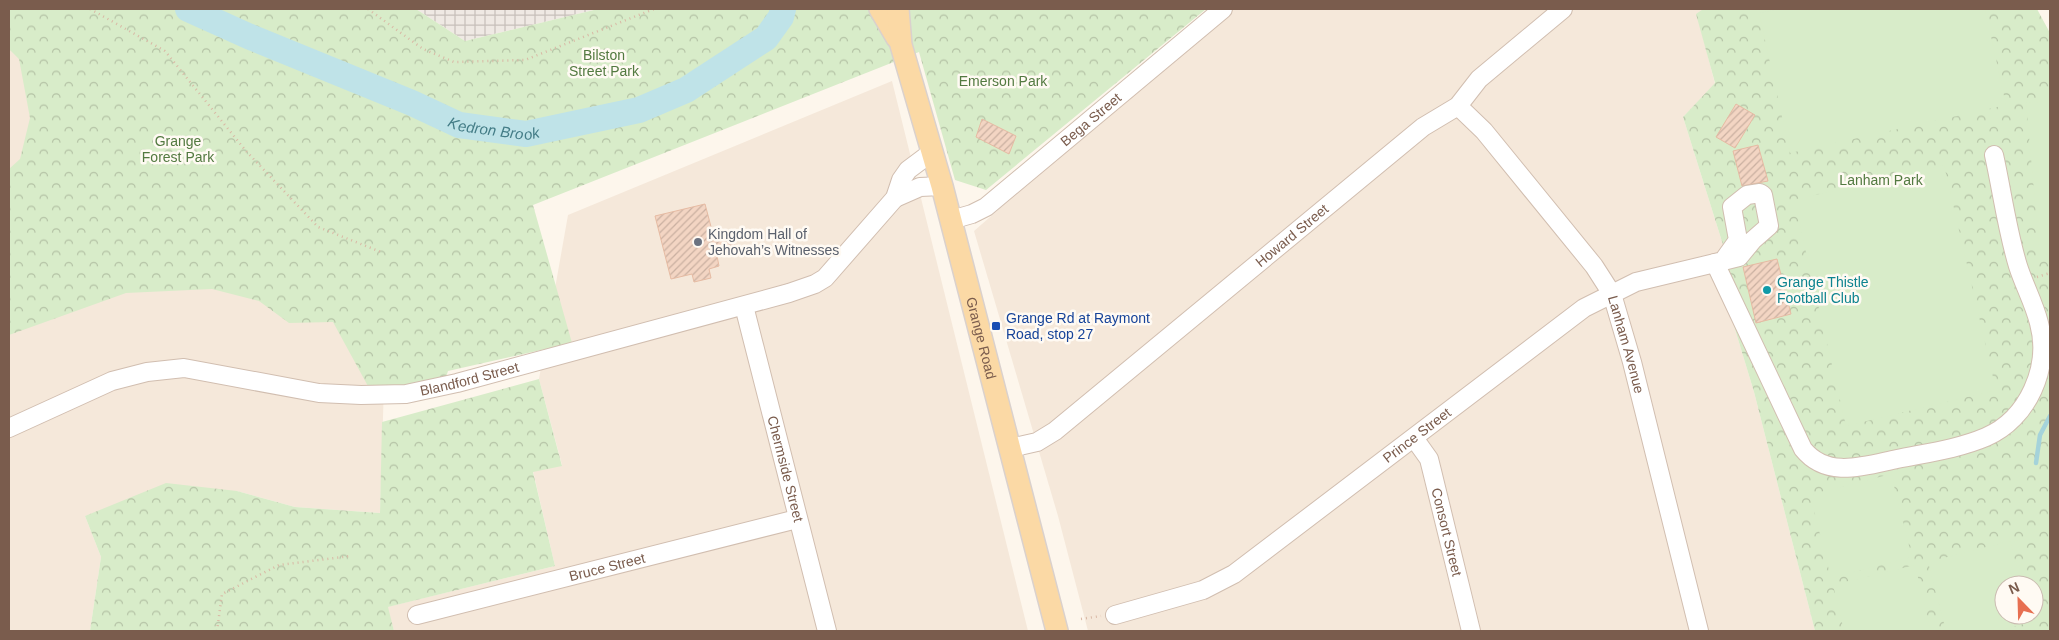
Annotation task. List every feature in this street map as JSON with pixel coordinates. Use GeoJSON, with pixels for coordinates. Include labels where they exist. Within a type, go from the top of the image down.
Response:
{"type":"FeatureCollection","features":[{"type":"Feature","properties":{"kind":"main road","name":"Grange Road"},"geometry":{"type":"LineString","coordinates":[[880,9],[901,45]]}},
{"type":"Feature","properties":{"kind":"main road","name":"Grange Road"},"geometry":{"type":"LineString","coordinates":[[898,9],[901,45],[942,186],[1057,631]]}},
{"type":"Feature","properties":{"kind":"street","name":"Bega Street"},"geometry":{"type":"LineString","coordinates":[[951,220],[972,214],[986,207],[1223,9]]}},
{"type":"Feature","properties":{"kind":"street","name":"Howard Street"},"geometry":{"type":"LineString","coordinates":[[1011,448],[1037,442],[1056,431],[1423,127],[1458,106],[1479,79],[1563,9]]}},
{"type":"Feature","properties":{"kind":"street","name":"Lanham Avenue"},"geometry":{"type":"LineString","coordinates":[[1458,106],[1484,131],[1594,266],[1612,294],[1632,362],[1699,631]]}},
{"type":"Feature","properties":{"kind":"street","name":"Blandford Street"},"geometry":{"type":"LineString","coordinates":[[9,428],[112,380],[147,372],[184,368],[319,393],[361,396],[406,394],[457,383],[802,289],[825,278],[895,198],[901,180],[908,170],[932,152]]}},
{"type":"Feature","properties":{"kind":"street","name":"Prince Street"},"geometry":{"type":"LineString","coordinates":[[1115,615],[1203,590],[1222,582],[1575,314],[1636,282],[1719,262],[1803,449],[1812,460],[1824,466],[1840,468],[1868,465],[1987,436],[2014,416],[2030,397],[2038,376],[2042,352],[2039,324],[2018,265],[1994,155]]}},
{"type":"Feature","properties":{"kind":"street","name":"Blandford Street"},"geometry":{"type":"LineString","coordinates":[[895,198],[920,187],[942,186]]}},
{"type":"Feature","properties":{"kind":"street","name":"Chermside Street"},"geometry":{"type":"LineString","coordinates":[[744,306],[827,631]]}},
{"type":"Feature","properties":{"kind":"street","name":"Consort Street"},"geometry":{"type":"LineString","coordinates":[[1414,438],[1429,459],[1471,631]]}},
{"type":"Feature","properties":{"kind":"street","name":"Bruce Street"},"geometry":{"type":"LineString","coordinates":[[417,615],[797,519]]}},
{"type":"Feature","properties":{"kind":"path"},"geometry":{"type":"LineString","coordinates":[[90,9],[165,51],[246,151],[318,227],[381,252]]}},
{"type":"Feature","properties":{"kind":"path"},"geometry":{"type":"LineString","coordinates":[[368,9],[423,49],[454,62],[494,62],[525,60],[654,9]]}},
{"type":"Feature","properties":{"kind":"path"},"geometry":{"type":"LineString","coordinates":[[216,631],[222,594],[279,565],[351,556]]}},
{"type":"Feature","properties":{"kind":"shaded area"},"geometry":{"type":"Polygon","coordinates":[[[416,9],[598,9],[465,41],[416,9]]]}},
{"type":"Feature","properties":{"kind":"shaded area"},"geometry":{"type":"Polygon","coordinates":[[[1228,9],[1703,9],[1697,14],[1715,84],[1683,117],[1724,248],[1721,283],[1754,392],[1815,631],[1088,631],[1058,516],[974,231],[1228,9]]]}},
{"type":"Feature","properties":{"kind":"shaded area"},"geometry":{"type":"Polygon","coordinates":[[[9,33],[36,60],[46,142],[9,190],[9,33]]]}},
{"type":"Feature","properties":{"kind":"shaded area"},"geometry":{"type":"Polygon","coordinates":[[[892,81],[1028,631],[394,631],[387,607],[555,566],[533,471],[562,465],[539,379],[568,215],[892,81]]]}},
{"type":"Feature","properties":{"kind":"shaded area"},"geometry":{"type":"Polygon","coordinates":[[[157,279],[359,300],[384,385],[380,513],[295,507],[237,491],[85,516],[101,557],[90,631],[9,631],[9,321],[157,279]]]}},
{"type":"Feature","properties":{"kind":"green space","name":"Grange Forest Park"},"geometry":{"type":"Polygon","coordinates":[[[9,9],[416,9],[465,41],[598,9],[1206,9],[986,190],[955,180],[919,52],[533,205],[572,343],[448,371],[445,380],[409,387],[369,388],[333,322],[289,323],[259,301],[212,289],[126,293],[9,335],[9,169],[20,159],[30,118],[19,59],[9,49],[9,9]]]}},
{"type":"Feature","properties":{"kind":"green space","name":"Lanham Park"},"geometry":{"type":"Polygon","coordinates":[[[1703,9],[2037,9],[2050,33],[2050,631],[1815,631],[1754,392],[1721,283],[1724,248],[1683,117],[1715,83],[1696,14],[1703,9]]]}},
{"type":"Feature","properties":{"kind":"green space"},"geometry":{"type":"Polygon","coordinates":[[[1779,9],[1985,9],[2006,105],[1790,153],[1759,13],[1779,9]]]}},
{"type":"Feature","properties":{"kind":"green space"},"geometry":{"type":"Polygon","coordinates":[[[2050,101],[2050,245],[2039,246],[2026,103],[2050,101]]]}},
{"type":"Feature","properties":{"kind":"green space"},"geometry":{"type":"Polygon","coordinates":[[[1944,165],[1996,390],[1846,426],[1794,200],[1944,165]]]}},
{"type":"Feature","properties":{"kind":"green space"},"geometry":{"type":"Polygon","coordinates":[[[539,379],[562,466],[533,472],[555,566],[388,607],[394,631],[90,631],[101,557],[85,516],[166,483],[237,491],[295,507],[380,513],[382,422],[539,379]]]}},
{"type":"Feature","properties":{"kind":"green space"},"geometry":{"type":"Polygon","coordinates":[[[1891,474],[1912,557],[1831,578],[1810,495],[1891,474]]]}},
{"type":"Feature","properties":{"kind":"green space"},"geometry":{"type":"Polygon","coordinates":[[[2010,541],[2018,575],[1994,575],[1994,625],[2019,625],[1996,631],[1946,631],[1928,562],[2010,541]]]}},
{"type":"Feature","properties":{"kind":"green space"},"geometry":{"type":"Polygon","coordinates":[[[1915,565],[1931,631],[1844,631],[1833,585],[1915,565]]]}},
{"type":"Feature","properties":{"kind":"building"},"geometry":{"type":"Polygon","coordinates":[[[1736,104],[1755,115],[1735,148],[1716,137],[1736,104]]]}},
{"type":"Feature","properties":{"kind":"building"},"geometry":{"type":"Polygon","coordinates":[[[982,119],[1016,136],[1009,154],[976,137],[982,119]]]}},
{"type":"Feature","properties":{"kind":"building"},"geometry":{"type":"Polygon","coordinates":[[[1758,145],[1768,181],[1742,186],[1733,151],[1758,145]]]}},
{"type":"Feature","properties":{"kind":"building","name":"Kingdom Hall of Jehovah’s Witnesses"},"geometry":{"type":"Polygon","coordinates":[[[705,204],[714,238],[732,233],[735,246],[716,251],[719,266],[709,269],[711,278],[694,282],[692,274],[671,279],[655,216],[705,204]]]}},
{"type":"Feature","properties":{"kind":"building","name":"Grange Thistle Football Club"},"geometry":{"type":"Polygon","coordinates":[[[1777,259],[1791,314],[1756,323],[1743,267],[1777,259]]]}},
{"type":"Feature","properties":{"kind":"waterway","name":"Kedron Brook"},"geometry":{"type":"LineString","coordinates":[[188,9],[248,36],[412,103],[459,125],[526,134],[639,110],[686,90],[766,38],[781,17],[783,9]]}},
{"type":"Feature","properties":{"kind":"waterway"},"geometry":{"type":"LineString","coordinates":[[2036,463],[2040,435],[2050,416]]}},
{"type":"Feature","properties":{"kind":"place","name":"Kingdom Hall of Jehovah’s Witnesses"},"geometry":{"type":"Point","coordinates":[698,242]}},
{"type":"Feature","properties":{"kind":"place","name":"Grange Thistle Football Club"},"geometry":{"type":"Point","coordinates":[1767,290]}},
{"type":"Feature","properties":{"kind":"place","name":"Grange Rd at Raymont Road, stop 27"},"geometry":{"type":"Point","coordinates":[996,326]}},
{"type":"Feature","properties":{"kind":"park label","name":"Bilston Street Park"},"geometry":{"type":"Point","coordinates":[604,64]}},
{"type":"Feature","properties":{"kind":"park label","name":"Emerson Park"},"geometry":{"type":"Point","coordinates":[1003,81]}}]}
